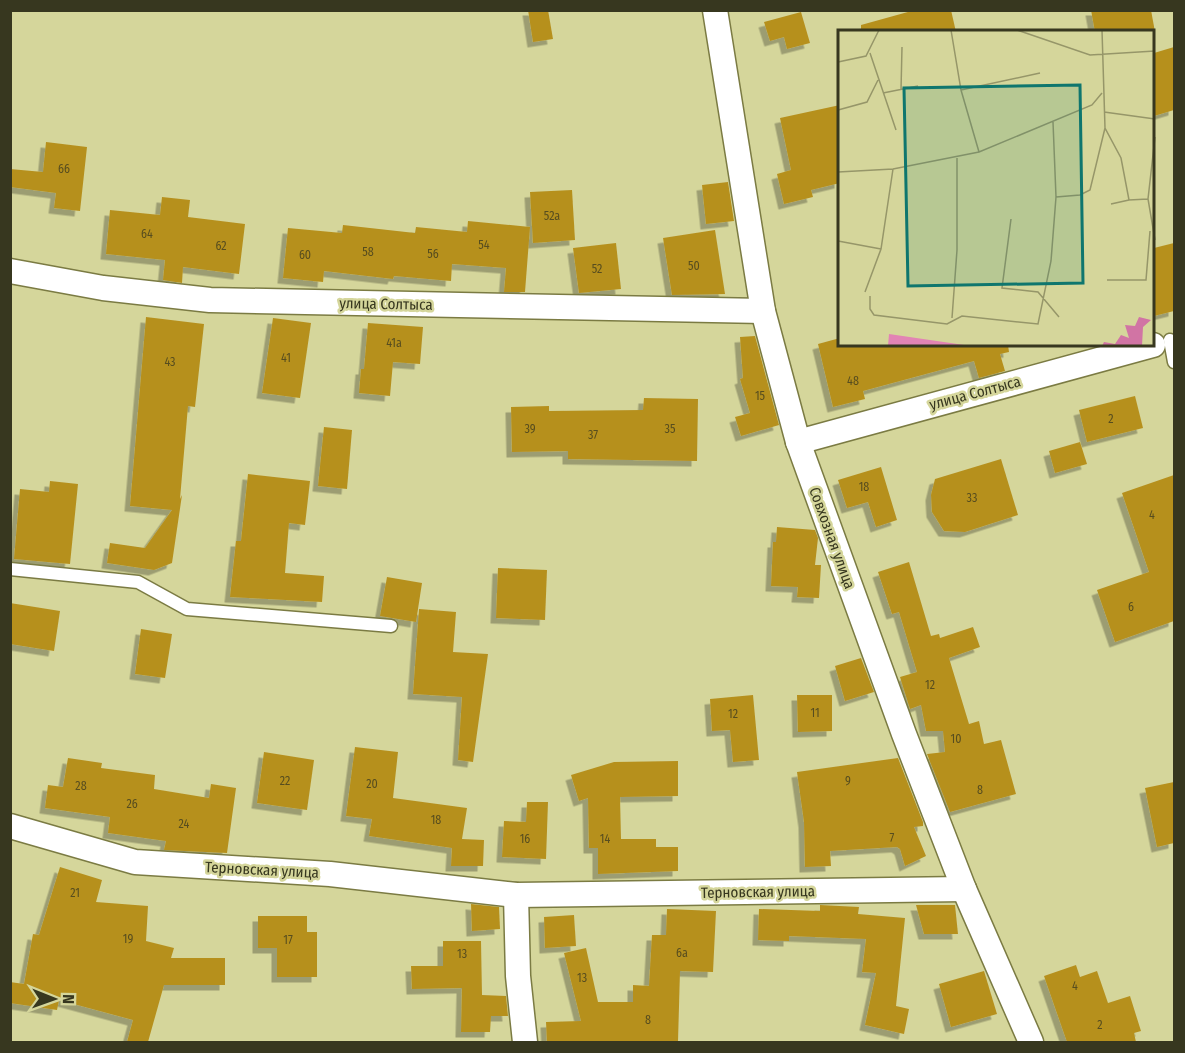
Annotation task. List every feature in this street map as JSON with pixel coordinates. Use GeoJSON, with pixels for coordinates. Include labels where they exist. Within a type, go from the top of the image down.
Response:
{"type":"FeatureCollection","features":[{"type":"Feature","properties":{"kind":"street","name":"Совхозная улица"},"geometry":{"type":"LineString","coordinates":[[715,10],[763,311],[798,442],[904,734],[964,889],[1031,1042]]}},
{"type":"Feature","properties":{"kind":"street","name":"улица Солтыса"},"geometry":{"type":"LineString","coordinates":[[10,271],[103,288],[210,300],[763,311]]}},
{"type":"Feature","properties":{"kind":"street","name":"улица Солтыса"},"geometry":{"type":"LineString","coordinates":[[798,442],[1165,346]]}},
{"type":"Feature","properties":{"kind":"street","name":"Терновская улица"},"geometry":{"type":"LineString","coordinates":[[10,826],[135,862],[330,874],[516,895],[964,889]]}},
{"type":"Feature","properties":{"kind":"street"},"geometry":{"type":"LineString","coordinates":[[516,895],[518,975],[525,1042]]}},
{"type":"Feature","properties":{"kind":"lane"},"geometry":{"type":"LineString","coordinates":[[10,569],[138,582],[187,609],[391,627]]}},
{"type":"Feature","properties":{"kind":"building"},"geometry":{"type":"Polygon","coordinates":[[[528,10],[548,10],[553,39],[533,42],[528,10]]]}},
{"type":"Feature","properties":{"kind":"building"},"geometry":{"type":"Polygon","coordinates":[[[915,10],[951,10],[956,30],[861,30],[861,25],[915,10]]]}},
{"type":"Feature","properties":{"kind":"building"},"geometry":{"type":"Polygon","coordinates":[[[1091,10],[1151,10],[1155,30],[1095,30],[1091,10]]]}},
{"type":"Feature","properties":{"kind":"building"},"geometry":{"type":"Polygon","coordinates":[[[801,12],[810,43],[787,49],[784,37],[770,41],[764,22],[801,12]]]}},
{"type":"Feature","properties":{"kind":"building"},"geometry":{"type":"Polygon","coordinates":[[[1174,47],[1174,110],[1155,116],[1155,53],[1174,47]]]}},
{"type":"Feature","properties":{"kind":"building"},"geometry":{"type":"Polygon","coordinates":[[[838,105],[838,183],[811,190],[813,197],[784,204],[777,174],[791,170],[780,118],[838,105]]]}},
{"type":"Feature","properties":{"kind":"building"},"geometry":{"type":"Polygon","coordinates":[[[46,142],[87,147],[80,211],[54,208],[56,193],[10,187],[10,169],[43,172],[46,142]]]}},
{"type":"Feature","properties":{"kind":"building"},"geometry":{"type":"Polygon","coordinates":[[[728,182],[734,221],[706,224],[702,185],[728,182]]]}},
{"type":"Feature","properties":{"kind":"building"},"geometry":{"type":"Polygon","coordinates":[[[572,190],[575,240],[533,243],[530,192],[572,190]]]}},
{"type":"Feature","properties":{"kind":"building"},"geometry":{"type":"Polygon","coordinates":[[[162,197],[190,200],[188,217],[245,224],[239,274],[183,267],[182,283],[163,280],[165,260],[106,254],[110,210],[160,215],[162,197]]]}},
{"type":"Feature","properties":{"kind":"building"},"geometry":{"type":"Polygon","coordinates":[[[468,221],[530,227],[525,292],[504,292],[506,268],[452,264],[451,281],[394,276],[393,279],[324,271],[323,282],[283,278],[288,228],[342,233],[343,225],[415,233],[416,227],[467,232],[468,221]]]}},
{"type":"Feature","properties":{"kind":"building"},"geometry":{"type":"Polygon","coordinates":[[[715,230],[725,294],[672,295],[663,238],[715,230]]]}},
{"type":"Feature","properties":{"kind":"building"},"geometry":{"type":"Polygon","coordinates":[[[616,243],[621,289],[579,293],[573,248],[616,243]]]}},
{"type":"Feature","properties":{"kind":"building"},"geometry":{"type":"Polygon","coordinates":[[[1174,243],[1174,311],[1155,316],[1155,248],[1174,243]]]}},
{"type":"Feature","properties":{"kind":"building"},"geometry":{"type":"Polygon","coordinates":[[[146,317],[204,324],[195,407],[188,406],[180,499],[182,495],[172,563],[154,570],[107,563],[110,543],[145,548],[172,510],[130,506],[146,317]]]}},
{"type":"Feature","properties":{"kind":"building"},"geometry":{"type":"Polygon","coordinates":[[[273,318],[311,323],[300,398],[262,393],[273,318]]]}},
{"type":"Feature","properties":{"kind":"building"},"geometry":{"type":"Polygon","coordinates":[[[368,323],[423,327],[420,364],[393,362],[390,396],[359,393],[361,369],[364,369],[368,323]]]}},
{"type":"Feature","properties":{"kind":"building"},"geometry":{"type":"Polygon","coordinates":[[[755,336],[779,425],[741,436],[735,417],[750,413],[740,379],[743,378],[740,337],[755,336]]]}},
{"type":"Feature","properties":{"kind":"building"},"geometry":{"type":"Polygon","coordinates":[[[838,339],[838,346],[1008,346],[1009,352],[1000,354],[1005,371],[979,378],[974,361],[863,391],[865,399],[833,407],[818,344],[838,339]]]}},
{"type":"Feature","properties":{"kind":"building"},"geometry":{"type":"Polygon","coordinates":[[[1135,396],[1143,428],[1087,442],[1079,410],[1135,396]]]}},
{"type":"Feature","properties":{"kind":"building"},"geometry":{"type":"Polygon","coordinates":[[[644,398],[698,399],[697,461],[568,459],[568,451],[512,452],[511,407],[549,406],[549,411],[643,410],[644,398]]]}},
{"type":"Feature","properties":{"kind":"building"},"geometry":{"type":"Polygon","coordinates":[[[324,427],[352,430],[347,489],[318,486],[324,427]]]}},
{"type":"Feature","properties":{"kind":"building"},"geometry":{"type":"Polygon","coordinates":[[[1080,442],[1087,464],[1055,473],[1049,451],[1080,442]]]}},
{"type":"Feature","properties":{"kind":"building"},"geometry":{"type":"Polygon","coordinates":[[[1001,459],[1018,515],[965,532],[944,531],[932,512],[931,495],[935,479],[1001,459]]]}},
{"type":"Feature","properties":{"kind":"building"},"geometry":{"type":"Polygon","coordinates":[[[881,467],[897,520],[876,527],[868,502],[847,508],[838,480],[881,467]]]}},
{"type":"Feature","properties":{"kind":"building"},"geometry":{"type":"Polygon","coordinates":[[[248,474],[310,481],[305,525],[289,523],[285,573],[324,576],[322,602],[230,597],[236,541],[241,541],[248,474]]]}},
{"type":"Feature","properties":{"kind":"building"},"geometry":{"type":"Polygon","coordinates":[[[1174,475],[1174,621],[1115,642],[1097,590],[1149,572],[1122,493],[1174,475]]]}},
{"type":"Feature","properties":{"kind":"building"},"geometry":{"type":"Polygon","coordinates":[[[50,481],[78,484],[70,564],[14,559],[20,489],[49,492],[50,481]]]}},
{"type":"Feature","properties":{"kind":"building"},"geometry":{"type":"Polygon","coordinates":[[[777,527],[815,530],[818,538],[815,565],[821,565],[819,598],[797,597],[798,587],[771,586],[773,542],[776,542],[777,527]]]}},
{"type":"Feature","properties":{"kind":"building"},"geometry":{"type":"Polygon","coordinates":[[[909,562],[931,636],[939,634],[940,638],[973,627],[980,647],[949,658],[969,724],[979,721],[984,744],[1001,740],[1016,794],[950,812],[927,754],[945,752],[943,731],[926,731],[921,705],[910,709],[900,677],[917,672],[899,612],[892,614],[878,572],[909,562]]]}},
{"type":"Feature","properties":{"kind":"building"},"geometry":{"type":"Polygon","coordinates":[[[498,568],[547,570],[545,620],[496,618],[498,568]]]}},
{"type":"Feature","properties":{"kind":"building"},"geometry":{"type":"Polygon","coordinates":[[[387,577],[422,583],[416,622],[380,616],[387,577]]]}},
{"type":"Feature","properties":{"kind":"building"},"geometry":{"type":"Polygon","coordinates":[[[10,603],[60,611],[54,651],[10,644],[10,603]]]}},
{"type":"Feature","properties":{"kind":"building"},"geometry":{"type":"Polygon","coordinates":[[[419,609],[456,612],[453,652],[488,654],[473,762],[458,760],[462,697],[413,694],[419,609]]]}},
{"type":"Feature","properties":{"kind":"building"},"geometry":{"type":"Polygon","coordinates":[[[141,629],[172,634],[165,678],[135,674],[141,629]]]}},
{"type":"Feature","properties":{"kind":"building"},"geometry":{"type":"Polygon","coordinates":[[[861,658],[874,692],[845,701],[835,666],[861,658]]]}},
{"type":"Feature","properties":{"kind":"building"},"geometry":{"type":"Polygon","coordinates":[[[753,695],[759,760],[733,762],[730,730],[712,731],[710,699],[753,695]]]}},
{"type":"Feature","properties":{"kind":"building"},"geometry":{"type":"Polygon","coordinates":[[[797,695],[832,695],[832,731],[798,732],[797,695]]]}},
{"type":"Feature","properties":{"kind":"building"},"geometry":{"type":"Polygon","coordinates":[[[355,747],[398,752],[393,798],[467,808],[462,839],[484,840],[483,866],[451,866],[452,848],[369,836],[372,819],[346,816],[355,747]]]}},
{"type":"Feature","properties":{"kind":"building"},"geometry":{"type":"Polygon","coordinates":[[[264,752],[314,760],[307,810],[257,803],[264,752]]]}},
{"type":"Feature","properties":{"kind":"building"},"geometry":{"type":"Polygon","coordinates":[[[68,758],[102,763],[101,768],[155,775],[154,789],[209,798],[211,784],[236,788],[227,853],[164,850],[166,841],[108,833],[110,817],[45,808],[48,785],[63,787],[68,758]]]}},
{"type":"Feature","properties":{"kind":"building"},"geometry":{"type":"Polygon","coordinates":[[[898,758],[923,822],[923,826],[914,827],[926,856],[905,866],[900,849],[897,847],[830,851],[831,866],[805,867],[804,822],[797,772],[898,758]]]}},
{"type":"Feature","properties":{"kind":"building"},"geometry":{"type":"Polygon","coordinates":[[[678,761],[678,796],[620,797],[621,839],[656,839],[656,847],[678,847],[678,871],[598,874],[598,848],[589,848],[588,798],[579,801],[571,775],[614,762],[678,761]]]}},
{"type":"Feature","properties":{"kind":"building"},"geometry":{"type":"Polygon","coordinates":[[[1174,782],[1174,843],[1157,847],[1145,788],[1174,782]]]}},
{"type":"Feature","properties":{"kind":"building"},"geometry":{"type":"Polygon","coordinates":[[[527,802],[548,802],[546,859],[502,857],[504,821],[526,822],[527,802]]]}},
{"type":"Feature","properties":{"kind":"building"},"geometry":{"type":"Polygon","coordinates":[[[60,867],[102,880],[96,902],[148,906],[146,941],[174,948],[171,958],[225,958],[225,985],[164,985],[148,1042],[127,1042],[133,1020],[59,1000],[57,1010],[10,1003],[10,982],[24,984],[33,934],[39,935],[60,867]]]}},
{"type":"Feature","properties":{"kind":"building"},"geometry":{"type":"Polygon","coordinates":[[[471,904],[499,907],[500,929],[472,931],[471,904]]]}},
{"type":"Feature","properties":{"kind":"building"},"geometry":{"type":"Polygon","coordinates":[[[820,905],[859,907],[858,914],[905,918],[896,1006],[909,1009],[904,1034],[865,1025],[876,973],[862,972],[866,939],[789,936],[789,941],[758,940],[759,909],[820,911],[820,905]]]}},
{"type":"Feature","properties":{"kind":"building"},"geometry":{"type":"Polygon","coordinates":[[[916,905],[955,905],[958,934],[924,934],[916,905]]]}},
{"type":"Feature","properties":{"kind":"building"},"geometry":{"type":"Polygon","coordinates":[[[667,909],[716,911],[713,972],[680,971],[678,1042],[547,1042],[546,1022],[581,1021],[564,953],[586,948],[598,1002],[633,1002],[633,985],[649,986],[652,935],[666,935],[667,909]]]}},
{"type":"Feature","properties":{"kind":"building"},"geometry":{"type":"Polygon","coordinates":[[[574,915],[576,946],[545,948],[544,917],[574,915]]]}},
{"type":"Feature","properties":{"kind":"building"},"geometry":{"type":"Polygon","coordinates":[[[258,916],[307,916],[307,932],[317,932],[317,977],[277,977],[277,948],[258,948],[258,916]]]}},
{"type":"Feature","properties":{"kind":"building"},"geometry":{"type":"Polygon","coordinates":[[[443,941],[481,941],[482,995],[506,996],[508,1016],[491,1016],[490,1032],[461,1032],[462,988],[412,989],[411,966],[443,966],[443,941]]]}},
{"type":"Feature","properties":{"kind":"building"},"geometry":{"type":"Polygon","coordinates":[[[1076,965],[1080,977],[1097,971],[1108,1003],[1130,996],[1141,1031],[1134,1033],[1136,1042],[1067,1042],[1044,976],[1076,965]]]}},
{"type":"Feature","properties":{"kind":"building"},"geometry":{"type":"Polygon","coordinates":[[[984,971],[997,1014],[951,1027],[939,984],[984,971]]]}}]}
